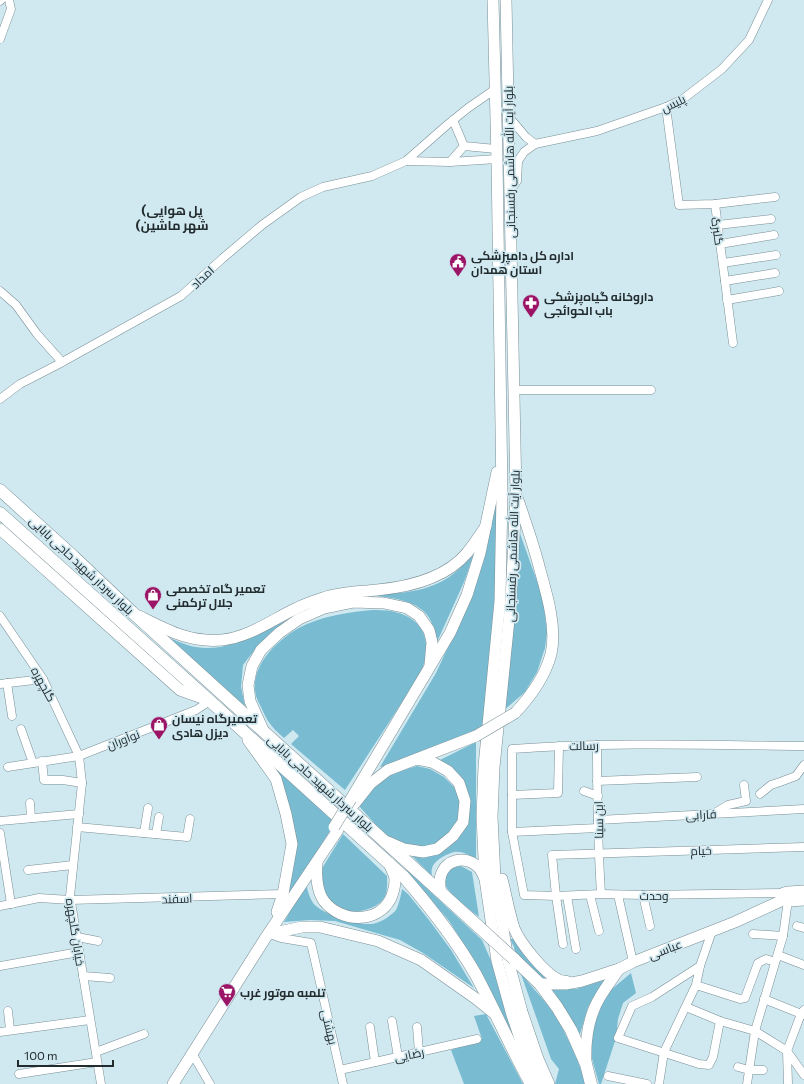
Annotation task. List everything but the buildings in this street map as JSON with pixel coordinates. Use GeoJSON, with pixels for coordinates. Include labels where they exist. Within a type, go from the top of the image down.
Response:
{"type":"FeatureCollection","features":[{"type":"Feature","properties":{"kind":"highway","name":"بلوار سردار شهید حاجی بابایی"},"geometry":{"type":"LineString","coordinates":[[0,490],[540,984],[557,1007],[570,1030],[586,1063],[591,1084]]}},
{"type":"Feature","properties":{"kind":"highway","name":"بلوار سردار شهید حاجی بابایی"},"geometry":{"type":"LineString","coordinates":[[0,513],[61,568],[69,583],[210,701],[404,877],[455,940],[475,975],[516,1058],[531,1084]]}},
{"type":"Feature","properties":{"kind":"highway"},"geometry":{"type":"LineString","coordinates":[[61,568],[73,556]]}},
{"type":"Feature","properties":{"kind":"main road","name":"بلوار آیت الله هاشمی رفسنجانی"},"geometry":{"type":"LineString","coordinates":[[493,0],[502,450],[500,601],[484,773],[482,816],[485,880],[497,961],[512,1015],[528,1062],[538,1084]]}},
{"type":"Feature","properties":{"kind":"main road","name":"بلوار آیت الله هاشمی رفسنجانی"},"geometry":{"type":"LineString","coordinates":[[506,0],[516,494],[511,600],[494,767],[492,817],[495,878],[508,960],[522,1012],[538,1059],[549,1084]]}},
{"type":"Feature","properties":{"kind":"main road"},"geometry":{"type":"LineString","coordinates":[[496,154],[509,153]]}},
{"type":"Feature","properties":{"kind":"main road"},"geometry":{"type":"LineString","coordinates":[[500,391],[514,390]]}},
{"type":"Feature","properties":{"kind":"main road"},"geometry":{"type":"LineString","coordinates":[[173,1084],[317,861],[450,633],[468,594],[480,553],[502,450]]}},
{"type":"Feature","properties":{"kind":"main road"},"geometry":{"type":"LineString","coordinates":[[353,801],[370,784],[388,770],[476,736],[515,714],[528,700],[541,681],[551,654],[553,630],[548,598],[531,538],[516,494]]}},
{"type":"Feature","properties":{"kind":"main road"},"geometry":{"type":"LineString","coordinates":[[132,612],[170,632],[196,640],[222,640],[244,634],[297,608],[325,598],[350,592],[382,590],[412,585],[433,578],[452,567],[466,554],[486,526]]}},
{"type":"Feature","properties":{"kind":"main road"},"geometry":{"type":"LineString","coordinates":[[0,529],[69,583]]}},
{"type":"Feature","properties":{"kind":"main road"},"geometry":{"type":"LineString","coordinates":[[263,730],[250,701],[248,685],[252,666],[261,650],[278,633],[299,619],[324,608],[353,602],[384,603],[407,608],[419,616],[429,630],[432,642],[430,668]]}},
{"type":"Feature","properties":{"kind":"main road"},"geometry":{"type":"LineString","coordinates":[[236,724],[276,779],[292,844],[283,894],[277,912],[268,931],[268,936]]}},
{"type":"Feature","properties":{"kind":"main road"},"geometry":{"type":"LineString","coordinates":[[383,839],[404,849],[423,852],[436,849],[453,836],[463,822],[465,801],[459,783],[448,771],[432,762],[417,759]]}},
{"type":"Feature","properties":{"kind":"main road"},"geometry":{"type":"LineString","coordinates":[[277,912],[336,828]]}},
{"type":"Feature","properties":{"kind":"main road"},"geometry":{"type":"LineString","coordinates":[[493,836],[515,929],[523,944],[536,960],[550,973],[559,980],[572,983]]}},
{"type":"Feature","properties":{"kind":"main road"},"geometry":{"type":"LineString","coordinates":[[441,892],[439,884],[443,870],[449,864],[456,861],[463,860],[478,866],[485,880]]}},
{"type":"Feature","properties":{"kind":"main road"},"geometry":{"type":"LineString","coordinates":[[317,861],[316,876],[323,900],[340,914],[349,917],[361,918],[372,916],[382,910],[392,897],[395,881],[393,872],[388,863]]}},
{"type":"Feature","properties":{"kind":"main road"},"geometry":{"type":"LineString","coordinates":[[804,891],[788,892],[786,898],[804,900]]}},
{"type":"Feature","properties":{"kind":"main road","name":"عباسی"},"geometry":{"type":"LineString","coordinates":[[540,984],[572,983],[619,969],[712,931],[786,898]]}},
{"type":"Feature","properties":{"kind":"main road"},"geometry":{"type":"LineString","coordinates":[[268,936],[302,927],[320,927],[378,941],[421,960],[495,1014]]}},
{"type":"Feature","properties":{"kind":"main road"},"geometry":{"type":"LineString","coordinates":[[586,1063],[587,1030],[594,1008],[619,969]]}},
{"type":"Feature","properties":{"kind":"street"},"geometry":{"type":"LineString","coordinates":[[0,39],[11,9],[9,0]]}},
{"type":"Feature","properties":{"kind":"street","name":"پلیس"},"geometry":{"type":"LineString","coordinates":[[510,192],[517,181],[518,166],[521,156],[526,149],[535,144],[597,130],[666,107],[683,99],[722,69],[749,40],[768,0]]}},
{"type":"Feature","properties":{"kind":"street"},"geometry":{"type":"LineString","coordinates":[[406,161],[453,120],[494,90]]}},
{"type":"Feature","properties":{"kind":"street","name":"گلبرگ"},"geometry":{"type":"LineString","coordinates":[[666,107],[679,205],[715,204],[733,343]]}},
{"type":"Feature","properties":{"kind":"street"},"geometry":{"type":"LineString","coordinates":[[508,116],[526,137],[535,144]]}},
{"type":"Feature","properties":{"kind":"street"},"geometry":{"type":"LineString","coordinates":[[453,120],[464,146]]}},
{"type":"Feature","properties":{"kind":"street"},"geometry":{"type":"LineString","coordinates":[[464,146],[496,154]]}},
{"type":"Feature","properties":{"kind":"street"},"geometry":{"type":"LineString","coordinates":[[450,162],[464,146]]}},
{"type":"Feature","properties":{"kind":"street"},"geometry":{"type":"LineString","coordinates":[[406,161],[450,162],[496,154]]}},
{"type":"Feature","properties":{"kind":"street","name":"امداد"},"geometry":{"type":"LineString","coordinates":[[0,400],[20,384],[181,296],[262,225],[301,197],[323,187],[372,176],[406,161]]}},
{"type":"Feature","properties":{"kind":"street"},"geometry":{"type":"LineString","coordinates":[[715,204],[774,197]]}},
{"type":"Feature","properties":{"kind":"street"},"geometry":{"type":"LineString","coordinates":[[718,225],[771,219]]}},
{"type":"Feature","properties":{"kind":"street"},"geometry":{"type":"LineString","coordinates":[[720,244],[774,235]]}},
{"type":"Feature","properties":{"kind":"street"},"geometry":{"type":"LineString","coordinates":[[723,263],[776,255]]}},
{"type":"Feature","properties":{"kind":"street"},"geometry":{"type":"LineString","coordinates":[[725,281],[775,273]]}},
{"type":"Feature","properties":{"kind":"street"},"geometry":{"type":"LineString","coordinates":[[0,291],[16,305],[37,334],[62,362]]}},
{"type":"Feature","properties":{"kind":"street"},"geometry":{"type":"LineString","coordinates":[[728,300],[779,291]]}},
{"type":"Feature","properties":{"kind":"street"},"geometry":{"type":"LineString","coordinates":[[514,390],[651,390]]}},
{"type":"Feature","properties":{"kind":"street","name":"گلچهره"},"geometry":{"type":"LineString","coordinates":[[0,616],[4,629],[43,679],[79,756]]}},
{"type":"Feature","properties":{"kind":"street"},"geometry":{"type":"LineString","coordinates":[[12,716],[4,683],[43,679]]}},
{"type":"Feature","properties":{"kind":"street","name":"نوآوران"},"geometry":{"type":"LineString","coordinates":[[8,766],[79,756],[196,710],[210,701]]}},
{"type":"Feature","properties":{"kind":"street"},"geometry":{"type":"LineString","coordinates":[[21,729],[32,763]]}},
{"type":"Feature","properties":{"kind":"street","name":"رسالت"},"geometry":{"type":"LineString","coordinates":[[524,895],[512,832],[512,749],[598,745],[804,746]]}},
{"type":"Feature","properties":{"kind":"street","name":"ابن سینا"},"geometry":{"type":"LineString","coordinates":[[598,745],[598,854],[601,894]]}},
{"type":"Feature","properties":{"kind":"street"},"geometry":{"type":"LineString","coordinates":[[512,795],[558,793],[559,746]]}},
{"type":"Feature","properties":{"kind":"street","name":"خیابان گلچهره"},"geometry":{"type":"LineString","coordinates":[[79,756],[82,783],[70,900],[101,1084]]}},
{"type":"Feature","properties":{"kind":"street"},"geometry":{"type":"LineString","coordinates":[[42,761],[44,780],[63,780],[82,783]]}},
{"type":"Feature","properties":{"kind":"street"},"geometry":{"type":"LineString","coordinates":[[760,794],[771,785],[796,776],[804,765]]}},
{"type":"Feature","properties":{"kind":"street"},"geometry":{"type":"LineString","coordinates":[[597,780],[697,777]]}},
{"type":"Feature","properties":{"kind":"street"},"geometry":{"type":"LineString","coordinates":[[715,813],[728,805],[746,801],[744,785]]}},
{"type":"Feature","properties":{"kind":"street"},"geometry":{"type":"LineString","coordinates":[[584,792],[598,796]]}},
{"type":"Feature","properties":{"kind":"street"},"geometry":{"type":"LineString","coordinates":[[30,803],[31,818]]}},
{"type":"Feature","properties":{"kind":"street"},"geometry":{"type":"LineString","coordinates":[[144,834],[148,808]]}},
{"type":"Feature","properties":{"kind":"street","name":"فارابی"},"geometry":{"type":"LineString","coordinates":[[512,832],[715,813],[804,809]]}},
{"type":"Feature","properties":{"kind":"street"},"geometry":{"type":"LineString","coordinates":[[0,821],[79,814]]}},
{"type":"Feature","properties":{"kind":"street"},"geometry":{"type":"LineString","coordinates":[[156,834],[159,817]]}},
{"type":"Feature","properties":{"kind":"street"},"geometry":{"type":"LineString","coordinates":[[77,827],[187,837],[190,818]]}},
{"type":"Feature","properties":{"kind":"street"},"geometry":{"type":"LineString","coordinates":[[0,833],[11,904]]}},
{"type":"Feature","properties":{"kind":"street","name":"خیام"},"geometry":{"type":"LineString","coordinates":[[556,896],[552,855],[804,847]]}},
{"type":"Feature","properties":{"kind":"street"},"geometry":{"type":"LineString","coordinates":[[28,870],[73,865]]}},
{"type":"Feature","properties":{"kind":"street","name":"اسفند"},"geometry":{"type":"LineString","coordinates":[[0,906],[39,898],[70,900],[283,894]]}},
{"type":"Feature","properties":{"kind":"street","name":"وحدت"},"geometry":{"type":"LineString","coordinates":[[524,895],[567,896],[601,894],[786,898]]}},
{"type":"Feature","properties":{"kind":"street"},"geometry":{"type":"LineString","coordinates":[[590,895],[599,931]]}},
{"type":"Feature","properties":{"kind":"street"},"geometry":{"type":"LineString","coordinates":[[618,895],[633,962]]}},
{"type":"Feature","properties":{"kind":"street"},"geometry":{"type":"LineString","coordinates":[[643,895],[650,926]]}},
{"type":"Feature","properties":{"kind":"street"},"geometry":{"type":"LineString","coordinates":[[556,896],[563,944]]}},
{"type":"Feature","properties":{"kind":"street"},"geometry":{"type":"LineString","coordinates":[[567,896],[576,949]]}},
{"type":"Feature","properties":{"kind":"street"},"geometry":{"type":"LineString","coordinates":[[747,1084],[755,1031],[783,936],[786,898]]}},
{"type":"Feature","properties":{"kind":"street"},"geometry":{"type":"LineString","coordinates":[[659,1084],[664,1052],[696,985],[700,966],[712,931]]}},
{"type":"Feature","properties":{"kind":"street"},"geometry":{"type":"LineString","coordinates":[[752,934],[783,936]]}},
{"type":"Feature","properties":{"kind":"street","name":"بهشتی"},"geometry":{"type":"LineString","coordinates":[[268,936],[311,943],[343,1084]]}},
{"type":"Feature","properties":{"kind":"street"},"geometry":{"type":"LineString","coordinates":[[77,937],[98,941]]}},
{"type":"Feature","properties":{"kind":"street"},"geometry":{"type":"LineString","coordinates":[[0,966],[79,952]]}},
{"type":"Feature","properties":{"kind":"street"},"geometry":{"type":"LineString","coordinates":[[696,985],[740,999],[745,998],[758,963],[766,959],[776,958],[804,965]]}},
{"type":"Feature","properties":{"kind":"street"},"geometry":{"type":"LineString","coordinates":[[700,966],[652,997],[632,1006],[618,1038],[699,1064],[709,1065],[714,1057],[720,1021]]}},
{"type":"Feature","properties":{"kind":"street"},"geometry":{"type":"LineString","coordinates":[[83,976],[110,978]]}},
{"type":"Feature","properties":{"kind":"street"},"geometry":{"type":"LineString","coordinates":[[764,999],[803,1013],[788,1051],[788,1084]]}},
{"type":"Feature","properties":{"kind":"street"},"geometry":{"type":"LineString","coordinates":[[686,1007],[720,1021],[755,1031],[788,1051],[804,1075]]}},
{"type":"Feature","properties":{"kind":"street"},"geometry":{"type":"LineString","coordinates":[[8,1011],[10,1030]]}},
{"type":"Feature","properties":{"kind":"street"},"geometry":{"type":"LineString","coordinates":[[0,1032],[90,1020]]}},
{"type":"Feature","properties":{"kind":"street"},"geometry":{"type":"LineString","coordinates":[[392,1021],[398,1056]]}},
{"type":"Feature","properties":{"kind":"street"},"geometry":{"type":"LineString","coordinates":[[370,1027],[375,1062]]}},
{"type":"Feature","properties":{"kind":"street"},"geometry":{"type":"LineString","coordinates":[[417,1027],[419,1052]]}},
{"type":"Feature","properties":{"kind":"street"},"geometry":{"type":"LineString","coordinates":[[96,1052],[144,1034]]}},
{"type":"Feature","properties":{"kind":"street","name":"رضایی"},"geometry":{"type":"LineString","coordinates":[[340,1070],[477,1039]]}},
{"type":"Feature","properties":{"kind":"street"},"geometry":{"type":"LineString","coordinates":[[192,1053],[210,1084]]}},
{"type":"Feature","properties":{"kind":"street"},"geometry":{"type":"LineString","coordinates":[[19,1074],[97,1062]]}},
{"type":"Feature","properties":{"kind":"street"},"geometry":{"type":"LineString","coordinates":[[738,1067],[749,1070],[763,1070]]}},
{"type":"Feature","properties":{"kind":"street"},"geometry":{"type":"LineString","coordinates":[[608,1076],[647,1084]]}},
{"type":"Feature","properties":{"kind":"shaded area"},"geometry":{"type":"Polygon","coordinates":[[[495,491],[501,511],[487,728],[417,757],[380,767],[436,673],[472,596],[495,491]]]}},
{"type":"Feature","properties":{"kind":"shaded area"},"geometry":{"type":"Polygon","coordinates":[[[518,528],[543,598],[547,632],[545,648],[537,672],[525,692],[503,711],[518,528]]]}},
{"type":"Feature","properties":{"kind":"shaded area"},"geometry":{"type":"Polygon","coordinates":[[[474,554],[464,582],[437,642],[429,617],[416,606],[398,599],[369,595],[417,590],[439,583],[459,569],[474,554]]]}},
{"type":"Feature","properties":{"kind":"shaded area"},"geometry":{"type":"Polygon","coordinates":[[[373,610],[388,611],[400,614],[411,618],[419,625],[424,634],[426,645],[425,658],[421,673],[345,790],[291,744],[299,736],[293,730],[284,738],[271,725],[256,697],[255,684],[257,673],[262,662],[269,652],[287,635],[307,624],[331,616],[373,610]]]}},
{"type":"Feature","properties":{"kind":"shaded area"},"geometry":{"type":"Polygon","coordinates":[[[287,620],[259,644],[243,665],[241,687],[245,706],[169,638],[186,645],[208,648],[219,647],[243,641],[287,620]]]}},
{"type":"Feature","properties":{"kind":"shaded area"},"geometry":{"type":"Polygon","coordinates":[[[230,720],[338,818],[285,903],[292,849],[281,787],[230,720]]]}},
{"type":"Feature","properties":{"kind":"shaded area"},"geometry":{"type":"Polygon","coordinates":[[[476,742],[476,859],[463,853],[451,853],[440,858],[435,863],[432,870],[432,876],[411,855],[438,853],[448,848],[457,840],[464,829],[458,774],[451,766],[440,760],[476,742]]]}},
{"type":"Feature","properties":{"kind":"shaded area"},"geometry":{"type":"Polygon","coordinates":[[[417,766],[430,769],[444,777],[454,787],[460,802],[459,820],[451,833],[435,845],[424,847],[405,846],[385,835],[359,806],[383,776],[417,766]]]}},
{"type":"Feature","properties":{"kind":"shaded area"},"geometry":{"type":"Polygon","coordinates":[[[343,834],[387,876],[387,890],[384,898],[377,905],[367,910],[355,912],[343,909],[330,900],[322,888],[318,875],[343,834]]]}},
{"type":"Feature","properties":{"kind":"shaded area"},"geometry":{"type":"Polygon","coordinates":[[[403,866],[482,940],[493,965],[532,1084],[467,949],[449,921],[403,866]]]}},
{"type":"Feature","properties":{"kind":"shaded area"},"geometry":{"type":"Polygon","coordinates":[[[461,866],[472,872],[479,917],[464,906],[449,891],[444,881],[444,878],[450,870],[461,866]]]}},
{"type":"Feature","properties":{"kind":"shaded area"},"geometry":{"type":"Polygon","coordinates":[[[306,884],[312,901],[321,910],[342,919],[365,924],[378,922],[394,912],[398,905],[402,889],[408,894],[429,920],[451,950],[474,988],[423,953],[400,940],[335,921],[310,920],[284,922],[306,884]]]}},
{"type":"Feature","properties":{"kind":"shaded area"},"geometry":{"type":"Polygon","coordinates":[[[510,939],[516,939],[551,980],[539,979],[515,955],[514,947],[510,939]]]}},
{"type":"Feature","properties":{"kind":"shaded area"},"geometry":{"type":"Polygon","coordinates":[[[631,973],[636,993],[623,1003],[618,1019],[616,1038],[601,1084],[599,1084],[592,1059],[591,1038],[598,1011],[612,989],[631,973]]]}},
{"type":"Feature","properties":{"kind":"shaded area"},"geometry":{"type":"Polygon","coordinates":[[[521,974],[546,1003],[560,1024],[575,1055],[585,1084],[555,1084],[559,1069],[551,1059],[521,974]]]}},
{"type":"Feature","properties":{"kind":"shaded area"},"geometry":{"type":"Polygon","coordinates":[[[604,980],[588,1007],[580,1034],[549,989],[576,989],[604,980]]]}},
{"type":"Feature","properties":{"kind":"shaded area"},"geometry":{"type":"Polygon","coordinates":[[[486,1014],[523,1084],[464,1084],[451,1050],[482,1039],[474,1016],[486,1014]]]}},
{"type":"Feature","properties":{"kind":"place","name":"اداره کل دامپزشکی استان همدان"},"geometry":{"type":"Point","coordinates":[458,277]}},
{"type":"Feature","properties":{"kind":"place","name":"داروخانه گیاه‌پزشکی باب الحوائجی"},"geometry":{"type":"Point","coordinates":[531,318]}},
{"type":"Feature","properties":{"kind":"place","name":"تعمیر گاه تخصصی جلال ترکمنی"},"geometry":{"type":"Point","coordinates":[153,610]}},
{"type":"Feature","properties":{"kind":"place","name":"تعمیرگاه نیسان دیزل هادی"},"geometry":{"type":"Point","coordinates":[159,740]}},
{"type":"Feature","properties":{"kind":"place","name":"تلمبه موتور غرب"},"geometry":{"type":"Point","coordinates":[227,1007]}},
{"type":"Feature","properties":{"kind":"district","name":"(پل هوایی (شهر ماشین"},"geometry":{"type":"Point","coordinates":[172,218]}}]}
